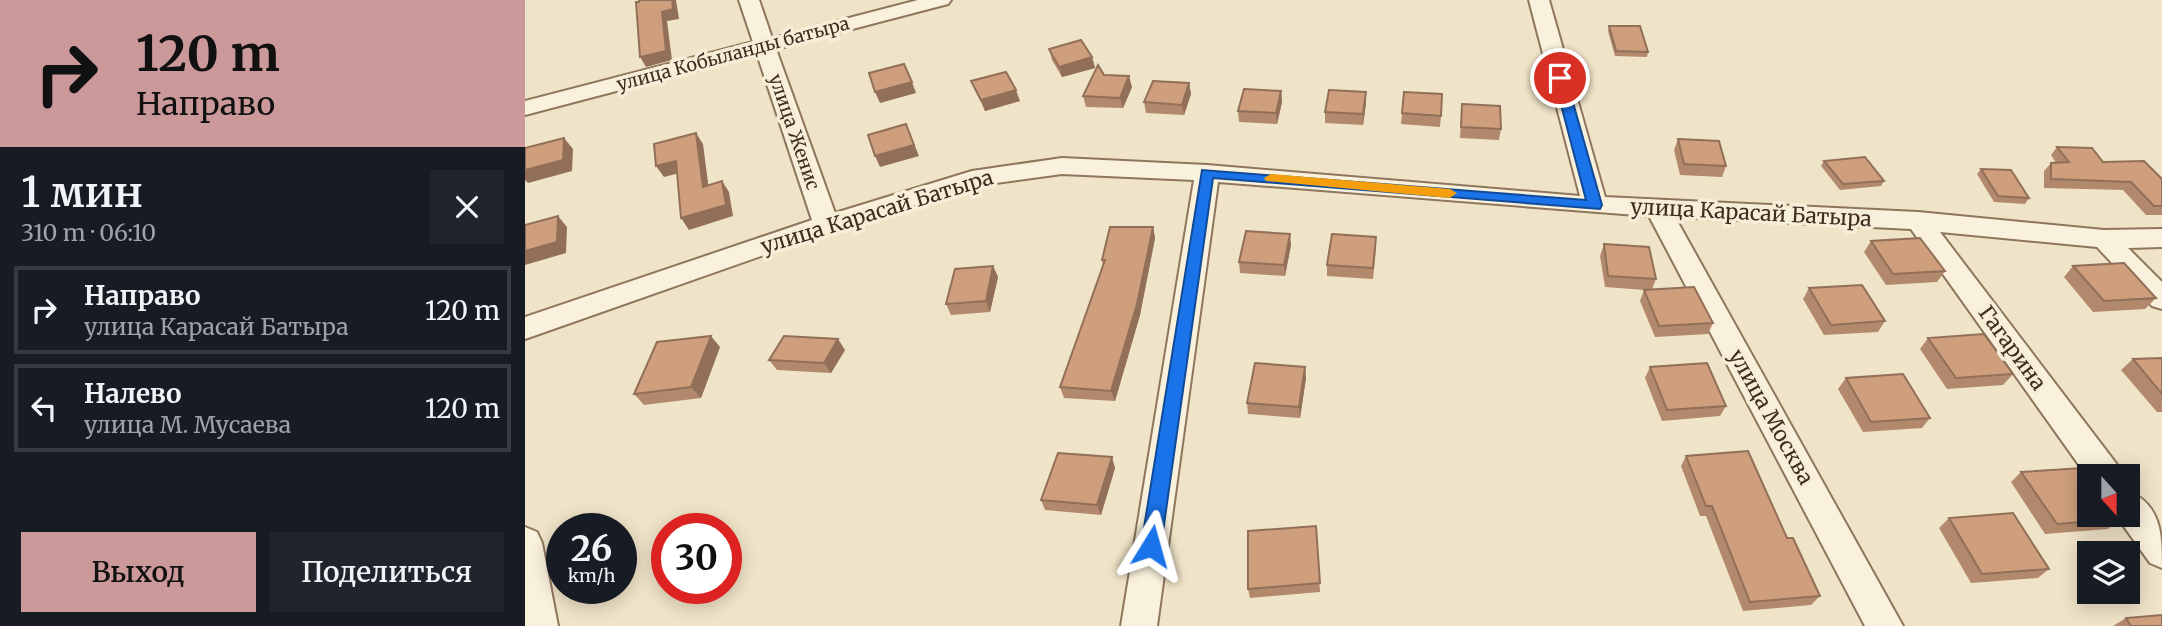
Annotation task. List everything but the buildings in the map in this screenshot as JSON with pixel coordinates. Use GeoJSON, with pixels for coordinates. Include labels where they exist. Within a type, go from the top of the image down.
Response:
{"type":"FeatureCollection","features":[{"type":"Feature","properties":{"kind":"street","name":"улица Женис"},"geometry":{"type":"LineString","coordinates":[[749,0],[826,224]]}},
{"type":"Feature","properties":{"kind":"street","name":"улица Кобыланды батыра"},"geometry":{"type":"LineString","coordinates":[[525,108],[941,0]]}},
{"type":"Feature","properties":{"kind":"street"},"geometry":{"type":"LineString","coordinates":[[1532,0],[1595,205]]}},
{"type":"Feature","properties":{"kind":"street","name":"улица Карасай Батыра"},"geometry":{"type":"LineString","coordinates":[[525,328],[826,224],[972,179],[1062,166],[1207,173],[1595,205],[1919,221],[2104,239],[2162,239]]}},
{"type":"Feature","properties":{"kind":"street"},"geometry":{"type":"LineString","coordinates":[[1139,626],[1207,173]]}},
{"type":"Feature","properties":{"kind":"street","name":"улица Москва"},"geometry":{"type":"LineString","coordinates":[[1657,207],[1885,626]]}},
{"type":"Feature","properties":{"kind":"street","name":"Гагарина"},"geometry":{"type":"LineString","coordinates":[[1919,221],[2097,464]]}},
{"type":"Feature","properties":{"kind":"street"},"geometry":{"type":"LineString","coordinates":[[2104,239],[2162,299]]}},
{"type":"Feature","properties":{"kind":"street"},"geometry":{"type":"LineString","coordinates":[[2140,522],[2162,552]]}},
{"type":"Feature","properties":{"kind":"street"},"geometry":{"type":"LineString","coordinates":[[525,543],[540,626]]}},
{"type":"Feature","properties":{"kind":"slow traffic"},"geometry":{"type":"LineString","coordinates":[[1271,178],[1450,193]]}},
{"type":"Feature","properties":{"kind":"route"},"geometry":{"type":"LineString","coordinates":[[1151,546],[1207,173],[1595,205],[1560,78]]}}]}
